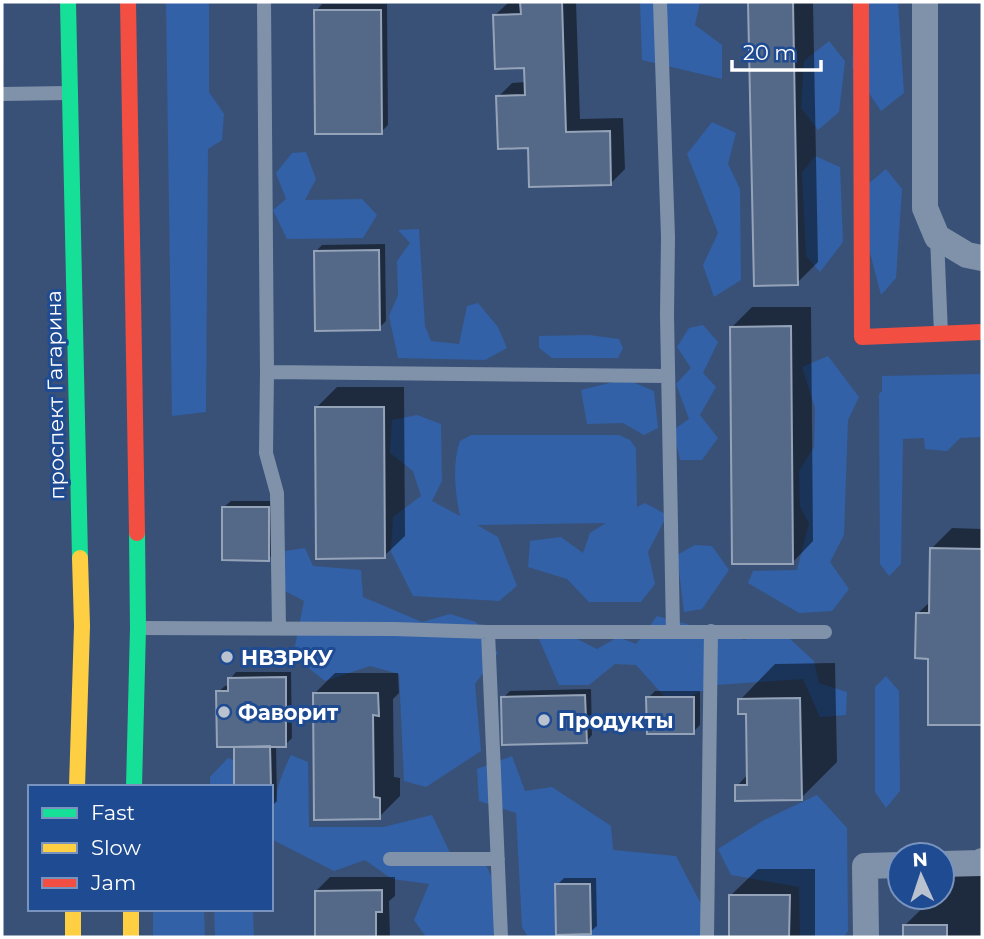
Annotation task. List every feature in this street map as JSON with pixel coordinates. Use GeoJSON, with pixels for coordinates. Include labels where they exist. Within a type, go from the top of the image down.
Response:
{"type":"FeatureCollection","features":[{"type":"Feature","properties":{"kind":"main road","name":"проспект Гагарина"},"geometry":{"type":"LineString","coordinates":[[68,2],[82,626],[77,785]]}},
{"type":"Feature","properties":{"kind":"main road"},"geometry":{"type":"LineString","coordinates":[[128,2],[137,439],[138,628],[134,785]]}},
{"type":"Feature","properties":{"kind":"main road"},"geometry":{"type":"LineString","coordinates":[[861,2],[862,337],[982,332]]}},
{"type":"Feature","properties":{"kind":"main road"},"geometry":{"type":"LineString","coordinates":[[73,911],[73,937]]}},
{"type":"Feature","properties":{"kind":"main road"},"geometry":{"type":"LineString","coordinates":[[131,911],[131,937]]}},
{"type":"Feature","properties":{"kind":"street"},"geometry":{"type":"LineString","coordinates":[[925,2],[925,208],[937,237],[967,256],[982,258]]}},
{"type":"Feature","properties":{"kind":"street"},"geometry":{"type":"LineString","coordinates":[[956,864],[982,861]]}},
{"type":"Feature","properties":{"kind":"street"},"geometry":{"type":"LineString","coordinates":[[866,937],[865,866],[886,865]]}},
{"type":"Feature","properties":{"kind":"lane"},"geometry":{"type":"LineString","coordinates":[[264,2],[266,453],[278,493],[279,628]]}},
{"type":"Feature","properties":{"kind":"lane"},"geometry":{"type":"LineString","coordinates":[[660,2],[668,237],[673,631]]}},
{"type":"Feature","properties":{"kind":"lane"},"geometry":{"type":"LineString","coordinates":[[2,94],[70,93]]}},
{"type":"Feature","properties":{"kind":"lane"},"geometry":{"type":"LineString","coordinates":[[937,237],[941,334]]}},
{"type":"Feature","properties":{"kind":"lane"},"geometry":{"type":"LineString","coordinates":[[267,372],[668,376]]}},
{"type":"Feature","properties":{"kind":"lane"},"geometry":{"type":"LineString","coordinates":[[138,628],[825,632]]}},
{"type":"Feature","properties":{"kind":"lane"},"geometry":{"type":"LineString","coordinates":[[707,937],[711,631]]}},
{"type":"Feature","properties":{"kind":"lane"},"geometry":{"type":"LineString","coordinates":[[488,632],[501,937]]}},
{"type":"Feature","properties":{"kind":"lane"},"geometry":{"type":"LineString","coordinates":[[390,859],[498,859]]}},
{"type":"Feature","properties":{"kind":"shaded area"},"geometry":{"type":"Polygon","coordinates":[[[2,2],[4,2],[2,218],[2,2]]]}},
{"type":"Feature","properties":{"kind":"shaded area"},"geometry":{"type":"Polygon","coordinates":[[[166,2],[209,2],[209,92],[224,114],[222,140],[208,149],[206,412],[172,416],[166,2]]]}},
{"type":"Feature","properties":{"kind":"shaded area"},"geometry":{"type":"Polygon","coordinates":[[[640,2],[700,2],[695,25],[722,45],[722,79],[642,60],[640,2]]]}},
{"type":"Feature","properties":{"kind":"shaded area"},"geometry":{"type":"Polygon","coordinates":[[[855,2],[898,2],[904,93],[881,111],[852,68],[855,2]]]}},
{"type":"Feature","properties":{"kind":"shaded area"},"geometry":{"type":"Polygon","coordinates":[[[829,41],[845,61],[839,112],[818,130],[801,108],[804,61],[829,41]]]}},
{"type":"Feature","properties":{"kind":"shaded area"},"geometry":{"type":"Polygon","coordinates":[[[712,122],[736,133],[728,164],[740,189],[741,280],[714,297],[703,265],[718,233],[687,154],[712,122]]]}},
{"type":"Feature","properties":{"kind":"shaded area"},"geometry":{"type":"Polygon","coordinates":[[[306,152],[316,179],[305,200],[362,199],[377,215],[363,238],[287,239],[273,210],[286,199],[276,173],[292,153],[306,152]]]}},
{"type":"Feature","properties":{"kind":"shaded area"},"geometry":{"type":"Polygon","coordinates":[[[815,156],[840,167],[843,242],[820,272],[806,256],[802,173],[815,156]]]}},
{"type":"Feature","properties":{"kind":"shaded area"},"geometry":{"type":"Polygon","coordinates":[[[886,169],[902,189],[896,278],[881,295],[855,195],[886,169]]]}},
{"type":"Feature","properties":{"kind":"shaded area"},"geometry":{"type":"Polygon","coordinates":[[[419,229],[425,326],[431,341],[459,344],[467,306],[478,303],[498,327],[507,348],[485,360],[398,358],[389,316],[398,295],[397,261],[410,243],[398,230],[419,229]]]}},
{"type":"Feature","properties":{"kind":"shaded area"},"geometry":{"type":"Polygon","coordinates":[[[703,325],[718,342],[703,373],[716,387],[700,415],[718,438],[702,460],[680,460],[673,430],[689,419],[676,384],[691,368],[677,347],[689,328],[703,325]]]}},
{"type":"Feature","properties":{"kind":"shaded area"},"geometry":{"type":"Polygon","coordinates":[[[589,335],[619,339],[623,348],[618,358],[552,358],[539,348],[539,336],[589,335]]]}},
{"type":"Feature","properties":{"kind":"shaded area"},"geometry":{"type":"Polygon","coordinates":[[[828,356],[859,397],[848,420],[844,535],[830,562],[849,589],[832,611],[799,613],[748,583],[753,571],[797,570],[809,523],[800,507],[799,471],[814,447],[815,408],[802,367],[828,356]]]}},
{"type":"Feature","properties":{"kind":"shaded area"},"geometry":{"type":"Polygon","coordinates":[[[982,374],[982,437],[960,438],[947,451],[925,449],[924,438],[903,439],[901,564],[889,576],[880,564],[879,394],[882,391],[882,376],[982,374]]]}},
{"type":"Feature","properties":{"kind":"shaded area"},"geometry":{"type":"Polygon","coordinates":[[[625,379],[654,391],[658,428],[644,435],[623,423],[587,424],[581,390],[625,379]]]}},
{"type":"Feature","properties":{"kind":"shaded area"},"geometry":{"type":"Polygon","coordinates":[[[417,415],[441,424],[442,481],[432,501],[460,516],[456,459],[460,441],[471,435],[619,435],[630,440],[636,448],[637,507],[645,503],[667,515],[648,552],[655,584],[641,602],[589,602],[567,579],[528,567],[530,541],[561,537],[583,553],[590,533],[606,523],[477,525],[498,537],[517,586],[499,601],[413,596],[391,552],[393,517],[421,496],[413,471],[390,453],[392,420],[417,415]]]}},
{"type":"Feature","properties":{"kind":"shaded area"},"geometry":{"type":"Polygon","coordinates":[[[695,545],[712,546],[729,570],[702,609],[684,612],[677,555],[695,545]]]}},
{"type":"Feature","properties":{"kind":"shaded area"},"geometry":{"type":"Polygon","coordinates":[[[305,548],[313,566],[361,570],[363,597],[422,622],[450,614],[476,622],[498,653],[475,684],[481,751],[426,787],[404,781],[399,674],[370,666],[325,681],[293,656],[304,601],[283,590],[285,551],[305,548]]]}},
{"type":"Feature","properties":{"kind":"shaded area"},"geometry":{"type":"Polygon","coordinates":[[[657,616],[745,640],[776,626],[814,661],[819,683],[847,692],[846,715],[820,717],[803,679],[715,685],[672,705],[636,665],[615,664],[589,685],[559,685],[538,637],[551,626],[597,649],[618,637],[636,644],[657,616]]]}},
{"type":"Feature","properties":{"kind":"shaded area"},"geometry":{"type":"Polygon","coordinates":[[[886,676],[899,691],[900,791],[886,808],[875,792],[875,687],[886,676]]]}},
{"type":"Feature","properties":{"kind":"shaded area"},"geometry":{"type":"Polygon","coordinates":[[[291,755],[308,762],[309,827],[383,827],[432,815],[453,859],[484,861],[506,906],[492,937],[426,937],[414,920],[429,884],[392,879],[365,860],[334,871],[273,840],[273,811],[282,775],[291,755]]]}},
{"type":"Feature","properties":{"kind":"shaded area"},"geometry":{"type":"Polygon","coordinates":[[[512,756],[525,791],[552,787],[611,826],[613,850],[676,856],[703,908],[701,937],[528,937],[522,927],[516,813],[479,801],[477,769],[512,756]]]}},
{"type":"Feature","properties":{"kind":"shaded area"},"geometry":{"type":"Polygon","coordinates":[[[228,758],[246,765],[247,785],[210,785],[210,777],[228,758]]]}},
{"type":"Feature","properties":{"kind":"shaded area"},"geometry":{"type":"Polygon","coordinates":[[[817,795],[847,828],[848,931],[844,937],[800,937],[799,887],[731,875],[718,849],[764,820],[817,795]]]}},
{"type":"Feature","properties":{"kind":"shaded area"},"geometry":{"type":"Polygon","coordinates":[[[153,911],[204,911],[205,937],[153,937],[153,911]]]}},
{"type":"Feature","properties":{"kind":"shaded area"},"geometry":{"type":"Polygon","coordinates":[[[214,911],[253,911],[254,937],[215,937],[214,911]]]}},
{"type":"Feature","properties":{"kind":"building"},"geometry":{"type":"Polygon","coordinates":[[[520,2],[562,2],[566,132],[610,131],[611,185],[529,187],[528,148],[498,149],[496,96],[525,95],[524,68],[495,69],[493,15],[521,14],[520,2]]]}},
{"type":"Feature","properties":{"kind":"building"},"geometry":{"type":"Polygon","coordinates":[[[748,2],[793,2],[798,285],[754,286],[748,2]]]}},
{"type":"Feature","properties":{"kind":"building"},"geometry":{"type":"Polygon","coordinates":[[[314,10],[381,10],[382,134],[315,134],[314,10]]]}},
{"type":"Feature","properties":{"kind":"building"},"geometry":{"type":"Polygon","coordinates":[[[379,250],[380,330],[315,331],[314,251],[379,250]]]}},
{"type":"Feature","properties":{"kind":"building"},"geometry":{"type":"Polygon","coordinates":[[[791,326],[793,564],[732,564],[730,327],[791,326]]]}},
{"type":"Feature","properties":{"kind":"building"},"geometry":{"type":"Polygon","coordinates":[[[315,407],[384,407],[385,558],[316,559],[315,407]]]}},
{"type":"Feature","properties":{"kind":"building"},"geometry":{"type":"Polygon","coordinates":[[[222,507],[269,507],[269,561],[222,560],[222,507]]]}},
{"type":"Feature","properties":{"kind":"building"},"geometry":{"type":"Polygon","coordinates":[[[930,548],[982,549],[982,725],[928,725],[928,659],[915,658],[916,613],[929,613],[930,548]]]}},
{"type":"Feature","properties":{"kind":"building"},"geometry":{"type":"Polygon","coordinates":[[[286,677],[286,747],[217,747],[216,691],[228,691],[228,678],[286,677]]]}},
{"type":"Feature","properties":{"kind":"building"},"geometry":{"type":"Polygon","coordinates":[[[313,693],[378,693],[379,716],[373,715],[374,797],[380,798],[380,819],[314,820],[313,693]]]}},
{"type":"Feature","properties":{"kind":"building","name":"Продукты"},"geometry":{"type":"Polygon","coordinates":[[[585,695],[587,743],[502,745],[501,697],[585,695]]]}},
{"type":"Feature","properties":{"kind":"building"},"geometry":{"type":"Polygon","coordinates":[[[646,697],[694,697],[694,734],[647,734],[646,697]]]}},
{"type":"Feature","properties":{"kind":"building"},"geometry":{"type":"Polygon","coordinates":[[[800,698],[802,800],[735,801],[735,785],[747,785],[746,714],[738,714],[738,699],[800,698]]]}},
{"type":"Feature","properties":{"kind":"building"},"geometry":{"type":"Polygon","coordinates":[[[270,746],[271,785],[234,785],[234,747],[270,746]]]}},
{"type":"Feature","properties":{"kind":"building"},"geometry":{"type":"Polygon","coordinates":[[[555,884],[590,884],[591,934],[556,935],[555,884]]]}},
{"type":"Feature","properties":{"kind":"building"},"geometry":{"type":"Polygon","coordinates":[[[382,890],[382,912],[376,912],[376,937],[315,937],[315,891],[382,890]]]}},
{"type":"Feature","properties":{"kind":"building"},"geometry":{"type":"Polygon","coordinates":[[[729,895],[790,895],[789,937],[729,937],[729,895]]]}},
{"type":"Feature","properties":{"kind":"building"},"geometry":{"type":"Polygon","coordinates":[[[903,925],[947,925],[947,937],[903,937],[903,925]]]}},
{"type":"Feature","properties":{"kind":"traffic: fast"},"geometry":{"type":"LineString","coordinates":[[68,2],[80,558]]}},
{"type":"Feature","properties":{"kind":"traffic: fast"},"geometry":{"type":"LineString","coordinates":[[134,785],[138,628],[137,533]]}},
{"type":"Feature","properties":{"kind":"traffic: slow"},"geometry":{"type":"LineString","coordinates":[[77,785],[82,626],[80,558]]}},
{"type":"Feature","properties":{"kind":"traffic: slow"},"geometry":{"type":"LineString","coordinates":[[73,911],[73,937]]}},
{"type":"Feature","properties":{"kind":"traffic: slow"},"geometry":{"type":"LineString","coordinates":[[131,911],[131,937]]}},
{"type":"Feature","properties":{"kind":"traffic: jam"},"geometry":{"type":"LineString","coordinates":[[128,2],[137,533]]}},
{"type":"Feature","properties":{"kind":"traffic: jam"},"geometry":{"type":"LineString","coordinates":[[861,2],[862,337],[982,332]]}},
{"type":"Feature","properties":{"kind":"place","name":"НВЗРКУ"},"geometry":{"type":"Point","coordinates":[227,657]}},
{"type":"Feature","properties":{"kind":"place","name":"Фаворит"},"geometry":{"type":"Point","coordinates":[224,712]}},
{"type":"Feature","properties":{"kind":"place","name":"Продукты"},"geometry":{"type":"Point","coordinates":[544,720]}}]}
